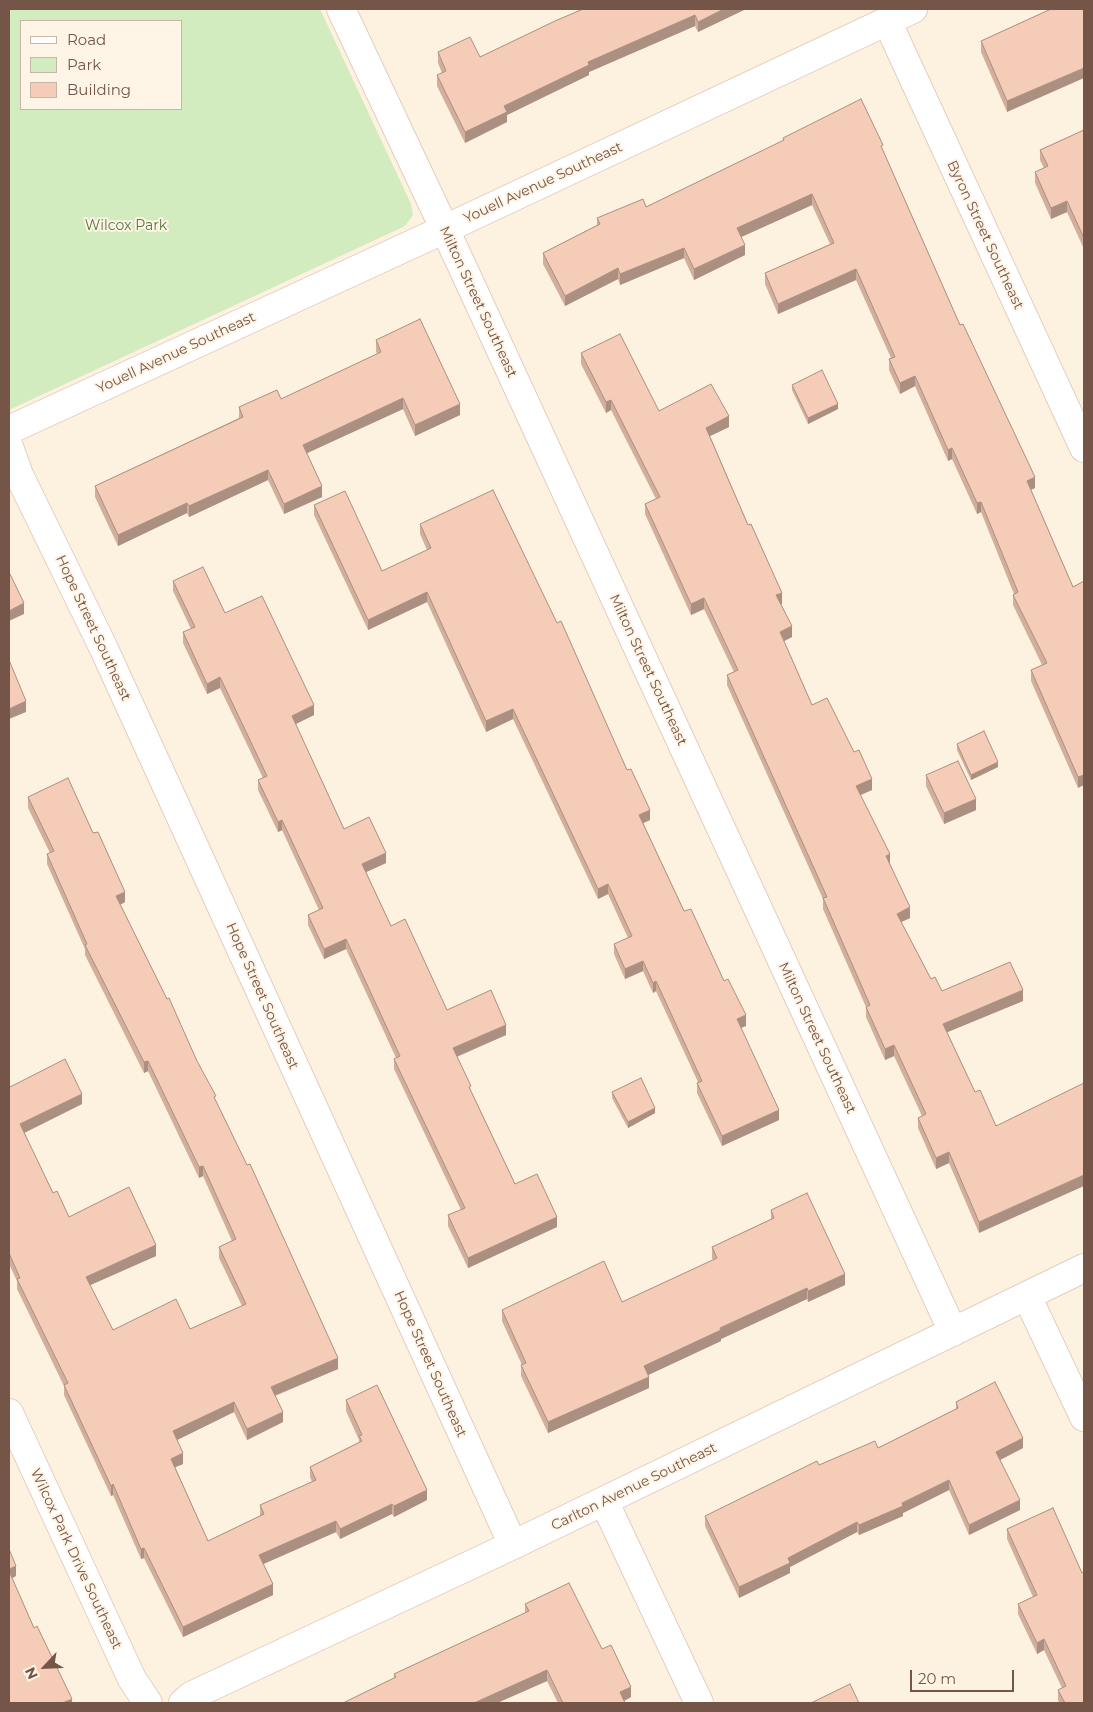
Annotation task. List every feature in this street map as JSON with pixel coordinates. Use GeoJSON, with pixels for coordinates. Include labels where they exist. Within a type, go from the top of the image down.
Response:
{"type":"FeatureCollection","features":[{"type":"Feature","properties":{"kind":"street","name":"Milton Street Southeast"},"geometry":{"type":"LineString","coordinates":[[341,9],[445,229],[953,1332]]}},
{"type":"Feature","properties":{"kind":"street","name":"Youell Avenue Southeast"},"geometry":{"type":"LineString","coordinates":[[9,430],[445,229],[913,9]]}},
{"type":"Feature","properties":{"kind":"street","name":"Byron Street Southeast"},"geometry":{"type":"LineString","coordinates":[[887,21],[1084,448]]}},
{"type":"Feature","properties":{"kind":"street","name":"Hope Street Southeast"},"geometry":{"type":"LineString","coordinates":[[9,447],[19,475],[104,649],[513,1545]]}},
{"type":"Feature","properties":{"kind":"street","name":"Carlton Avenue Southeast"},"geometry":{"type":"LineString","coordinates":[[183,1703],[191,1696],[513,1545],[1084,1268]]}},
{"type":"Feature","properties":{"kind":"street"},"geometry":{"type":"LineString","coordinates":[[1027,1296],[1084,1417]]}},
{"type":"Feature","properties":{"kind":"street","name":"Wilcox Park Drive Southeast"},"geometry":{"type":"LineString","coordinates":[[9,1413],[132,1679],[148,1703]]}},
{"type":"Feature","properties":{"kind":"street"},"geometry":{"type":"LineString","coordinates":[[604,1501],[700,1703]]}},
{"type":"Feature","properties":{"kind":"green space","name":"Wilcox Park"},"geometry":{"type":"Polygon","coordinates":[[[9,9],[320,9],[411,204],[413,215],[405,226],[9,410],[9,9]]]}},
{"type":"Feature","properties":{"kind":"building"},"geometry":{"type":"Polygon","coordinates":[[[583,9],[724,9],[698,22],[695,15],[588,62],[589,65],[504,106],[507,112],[465,132],[437,75],[446,71],[438,52],[470,37],[480,57],[583,9]]]}},
{"type":"Feature","properties":{"kind":"building"},"geometry":{"type":"Polygon","coordinates":[[[1051,9],[1084,9],[1084,68],[1007,101],[981,41],[1051,9]]]}},
{"type":"Feature","properties":{"kind":"building"},"geometry":{"type":"Polygon","coordinates":[[[861,99],[883,145],[881,146],[960,325],[963,324],[1035,477],[1027,481],[1073,587],[1084,581],[1084,775],[1078,777],[1031,670],[1047,663],[1013,595],[1018,592],[981,502],[977,503],[952,448],[948,450],[915,376],[900,383],[889,359],[895,357],[856,269],[778,304],[765,273],[834,243],[812,194],[737,228],[745,245],[694,269],[684,248],[620,274],[618,268],[565,296],[543,253],[600,224],[597,218],[643,199],[646,207],[784,140],[783,138],[861,99]]]}},
{"type":"Feature","properties":{"kind":"building"},"geometry":{"type":"Polygon","coordinates":[[[1084,130],[1084,238],[1067,201],[1051,208],[1035,172],[1048,166],[1040,150],[1084,130]]]}},
{"type":"Feature","properties":{"kind":"building"},"geometry":{"type":"Polygon","coordinates":[[[420,319],[460,404],[415,425],[403,398],[303,445],[322,486],[284,504],[268,470],[189,506],[187,503],[118,535],[95,486],[243,417],[239,407],[277,390],[281,399],[381,352],[376,340],[420,319]]]}},
{"type":"Feature","properties":{"kind":"building"},"geometry":{"type":"Polygon","coordinates":[[[620,334],[659,411],[711,384],[729,416],[706,428],[748,525],[751,524],[782,593],[776,595],[792,626],[780,632],[812,705],[827,698],[854,752],[859,750],[872,779],[856,786],[890,854],[886,856],[910,907],[897,914],[931,979],[935,977],[942,991],[1010,962],[1023,990],[943,1024],[975,1092],[980,1090],[996,1126],[1084,1083],[1084,1175],[979,1222],[949,1152],[936,1158],[918,1118],[926,1114],[894,1045],[885,1049],[866,1007],[870,1005],[823,898],[827,897],[727,675],[738,670],[704,598],[691,604],[645,504],[660,497],[611,400],[606,402],[581,353],[620,334]]]}},
{"type":"Feature","properties":{"kind":"building"},"geometry":{"type":"Polygon","coordinates":[[[822,370],[838,404],[808,418],[792,385],[822,370]]]}},
{"type":"Feature","properties":{"kind":"building"},"geometry":{"type":"Polygon","coordinates":[[[493,490],[557,623],[561,621],[627,770],[631,769],[650,810],[639,815],[684,911],[691,909],[724,981],[728,979],[746,1015],[737,1019],[779,1110],[722,1136],[697,1083],[702,1081],[656,981],[653,983],[643,961],[625,969],[614,944],[632,936],[608,884],[598,889],[513,709],[486,721],[427,592],[368,620],[314,505],[345,491],[382,571],[431,548],[420,524],[493,490]]]}},
{"type":"Feature","properties":{"kind":"building"},"geometry":{"type":"Polygon","coordinates":[[[203,567],[225,613],[262,596],[314,705],[292,716],[344,829],[369,817],[386,853],[362,864],[391,926],[405,919],[447,1010],[491,990],[506,1025],[453,1048],[471,1086],[469,1087],[515,1184],[537,1174],[557,1217],[468,1258],[448,1215],[465,1208],[394,1059],[400,1056],[346,939],[324,949],[308,915],[323,908],[282,820],[278,822],[258,780],[267,776],[220,677],[207,684],[183,632],[195,627],[173,581],[203,567]]]}},
{"type":"Feature","properties":{"kind":"building"},"geometry":{"type":"Polygon","coordinates":[[[9,572],[24,603],[9,611],[9,572]]]}},
{"type":"Feature","properties":{"kind":"building"},"geometry":{"type":"Polygon","coordinates":[[[9,660],[26,701],[9,709],[9,660]]]}},
{"type":"Feature","properties":{"kind":"building"},"geometry":{"type":"Polygon","coordinates":[[[984,731],[998,762],[971,775],[957,744],[984,731]]]}},
{"type":"Feature","properties":{"kind":"building"},"geometry":{"type":"Polygon","coordinates":[[[958,761],[976,799],[944,813],[926,775],[958,761]]]}},
{"type":"Feature","properties":{"kind":"building"},"geometry":{"type":"Polygon","coordinates":[[[68,778],[93,833],[98,832],[125,892],[116,896],[167,999],[169,998],[247,1165],[250,1164],[338,1358],[271,1387],[283,1412],[247,1429],[234,1402],[173,1431],[183,1453],[171,1459],[208,1541],[264,1514],[260,1505],[316,1480],[310,1467],[362,1441],[359,1436],[362,1435],[346,1400],[377,1385],[427,1490],[394,1506],[392,1504],[340,1529],[336,1521],[259,1555],[273,1584],[183,1627],[144,1548],[141,1549],[113,1484],[111,1486],[64,1385],[68,1383],[17,1279],[20,1278],[9,1253],[9,1085],[10,1087],[65,1059],[82,1094],[20,1124],[53,1193],[57,1191],[69,1217],[129,1187],[156,1245],[86,1277],[113,1330],[176,1299],[190,1329],[246,1304],[219,1247],[236,1239],[203,1166],[199,1167],[148,1061],[144,1062],[85,945],[87,944],[47,854],[54,851],[28,797],[68,778]]]}},
{"type":"Feature","properties":{"kind":"building"},"geometry":{"type":"Polygon","coordinates":[[[641,1078],[655,1108],[628,1122],[612,1092],[641,1078]]]}},
{"type":"Feature","properties":{"kind":"building"},"geometry":{"type":"Polygon","coordinates":[[[807,1193],[845,1274],[808,1291],[807,1288],[720,1328],[721,1330],[644,1366],[649,1377],[548,1422],[521,1365],[526,1363],[502,1310],[604,1261],[622,1302],[717,1258],[712,1247],[774,1218],[771,1210],[807,1193]]]}},
{"type":"Feature","properties":{"kind":"building"},"geometry":{"type":"Polygon","coordinates":[[[995,1382],[1023,1438],[996,1452],[1020,1500],[969,1525],[949,1480],[902,1503],[903,1506],[859,1525],[857,1522],[788,1558],[790,1563],[739,1587],[705,1516],[817,1461],[819,1465],[875,1441],[878,1448],[958,1408],[956,1402],[995,1382]]]}},
{"type":"Feature","properties":{"kind":"building"},"geometry":{"type":"Polygon","coordinates":[[[1053,1508],[1082,1573],[1084,1572],[1084,1703],[1065,1703],[1058,1690],[1066,1686],[1044,1639],[1037,1643],[1018,1604],[1037,1595],[1007,1529],[1053,1508]]]}},
{"type":"Feature","properties":{"kind":"building"},"geometry":{"type":"Polygon","coordinates":[[[9,1549],[16,1566],[9,1569],[9,1549]]]}},
{"type":"Feature","properties":{"kind":"building"},"geometry":{"type":"Polygon","coordinates":[[[9,1571],[34,1628],[37,1626],[72,1699],[62,1703],[9,1703],[9,1571]]]}},
{"type":"Feature","properties":{"kind":"building"},"geometry":{"type":"Polygon","coordinates":[[[569,1583],[602,1649],[611,1645],[631,1687],[620,1692],[625,1703],[563,1703],[547,1670],[474,1703],[343,1703],[396,1677],[394,1674],[529,1611],[525,1604],[569,1583]]]}},
{"type":"Feature","properties":{"kind":"building"},"geometry":{"type":"Polygon","coordinates":[[[850,1684],[859,1703],[811,1703],[850,1684]]]}}]}
